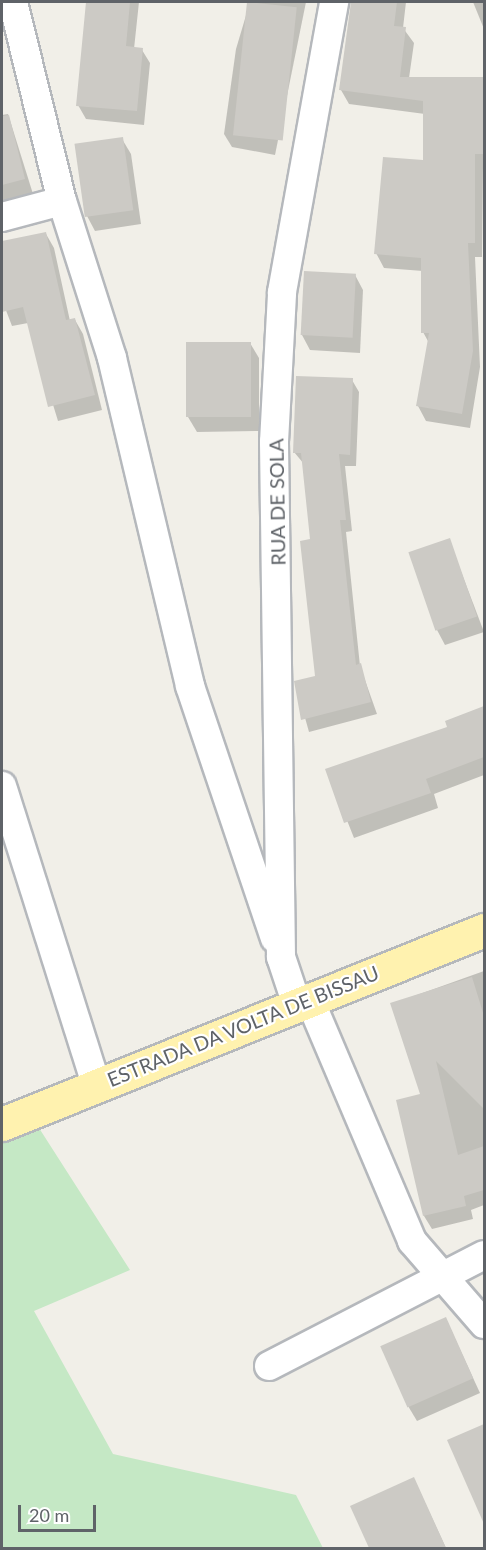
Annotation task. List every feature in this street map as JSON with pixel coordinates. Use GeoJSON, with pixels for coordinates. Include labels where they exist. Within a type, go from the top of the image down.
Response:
{"type":"FeatureCollection","features":[{"type":"Feature","properties":{"kind":"main road","name":"ESTRADA DA VOLTA DE BISSAU"},"geometry":{"type":"LineString","coordinates":[[2,1124],[484,930]]}},
{"type":"Feature","properties":{"kind":"street"},"geometry":{"type":"LineString","coordinates":[[13,2],[62,201],[112,358],[190,686],[222,794],[282,957]]}},
{"type":"Feature","properties":{"kind":"street","name":"RUA DE SOLA"},"geometry":{"type":"LineString","coordinates":[[334,2],[299,177],[278,346],[274,442],[282,957],[412,1241],[439,1275],[453,1283],[484,1324]]}},
{"type":"Feature","properties":{"kind":"street"},"geometry":{"type":"LineString","coordinates":[[2,217],[62,201]]}},
{"type":"Feature","properties":{"kind":"street"},"geometry":{"type":"LineString","coordinates":[[2,786],[96,1085]]}},
{"type":"Feature","properties":{"kind":"street"},"geometry":{"type":"LineString","coordinates":[[269,1366],[439,1275],[484,1255]]}},
{"type":"Feature","properties":{"kind":"green space"},"geometry":{"type":"Polygon","coordinates":[[[39,1128],[130,1270],[34,1311],[113,1454],[296,1495],[323,1548],[2,1548],[2,1142],[39,1128]]]}},
{"type":"Feature","properties":{"kind":"building"},"geometry":{"type":"Polygon","coordinates":[[[86,2],[130,2],[126,46],[143,48],[137,111],[76,106],[86,2]]]}},
{"type":"Feature","properties":{"kind":"building"},"geometry":{"type":"Polygon","coordinates":[[[247,2],[297,7],[283,140],[233,135],[247,2]]]}},
{"type":"Feature","properties":{"kind":"building"},"geometry":{"type":"Polygon","coordinates":[[[351,2],[397,2],[394,26],[406,27],[400,77],[484,77],[484,154],[475,154],[475,243],[468,243],[473,351],[462,414],[416,406],[429,333],[421,333],[421,258],[374,254],[383,157],[423,160],[423,101],[339,90],[351,2]]]}},
{"type":"Feature","properties":{"kind":"building"},"geometry":{"type":"Polygon","coordinates":[[[9,115],[25,179],[2,185],[2,116],[9,115]]]}},
{"type":"Feature","properties":{"kind":"building"},"geometry":{"type":"Polygon","coordinates":[[[123,137],[133,210],[85,217],[74,144],[123,137]]]}},
{"type":"Feature","properties":{"kind":"building"},"geometry":{"type":"Polygon","coordinates":[[[46,232],[66,320],[75,318],[95,395],[48,407],[23,307],[2,312],[2,241],[46,232]]]}},
{"type":"Feature","properties":{"kind":"building"},"geometry":{"type":"Polygon","coordinates":[[[304,271],[356,274],[353,338],[301,335],[304,271]]]}},
{"type":"Feature","properties":{"kind":"building"},"geometry":{"type":"Polygon","coordinates":[[[186,342],[251,342],[251,417],[186,417],[186,342]]]}},
{"type":"Feature","properties":{"kind":"building"},"geometry":{"type":"Polygon","coordinates":[[[296,376],[353,378],[350,455],[339,454],[346,520],[340,520],[356,665],[361,663],[371,702],[301,720],[294,681],[315,676],[300,541],[310,539],[301,453],[293,453],[296,376]]]}},
{"type":"Feature","properties":{"kind":"building"},"geometry":{"type":"Polygon","coordinates":[[[450,538],[477,616],[435,631],[408,552],[450,538]]]}},
{"type":"Feature","properties":{"kind":"building"},"geometry":{"type":"Polygon","coordinates":[[[484,706],[484,757],[426,779],[431,793],[344,823],[325,769],[447,727],[445,721],[484,706]]]}},
{"type":"Feature","properties":{"kind":"building"},"geometry":{"type":"Polygon","coordinates":[[[472,977],[484,1016],[484,1109],[436,1061],[458,1155],[484,1146],[484,1190],[464,1196],[466,1206],[423,1216],[396,1100],[420,1094],[390,1003],[472,977]]]}},
{"type":"Feature","properties":{"kind":"building"},"geometry":{"type":"Polygon","coordinates":[[[446,1317],[473,1378],[407,1407],[380,1346],[446,1317]]]}},
{"type":"Feature","properties":{"kind":"building"},"geometry":{"type":"Polygon","coordinates":[[[484,1424],[484,1524],[447,1440],[484,1424]]]}},
{"type":"Feature","properties":{"kind":"building"},"geometry":{"type":"Polygon","coordinates":[[[414,1477],[446,1548],[369,1548],[350,1506],[414,1477]]]}}]}
